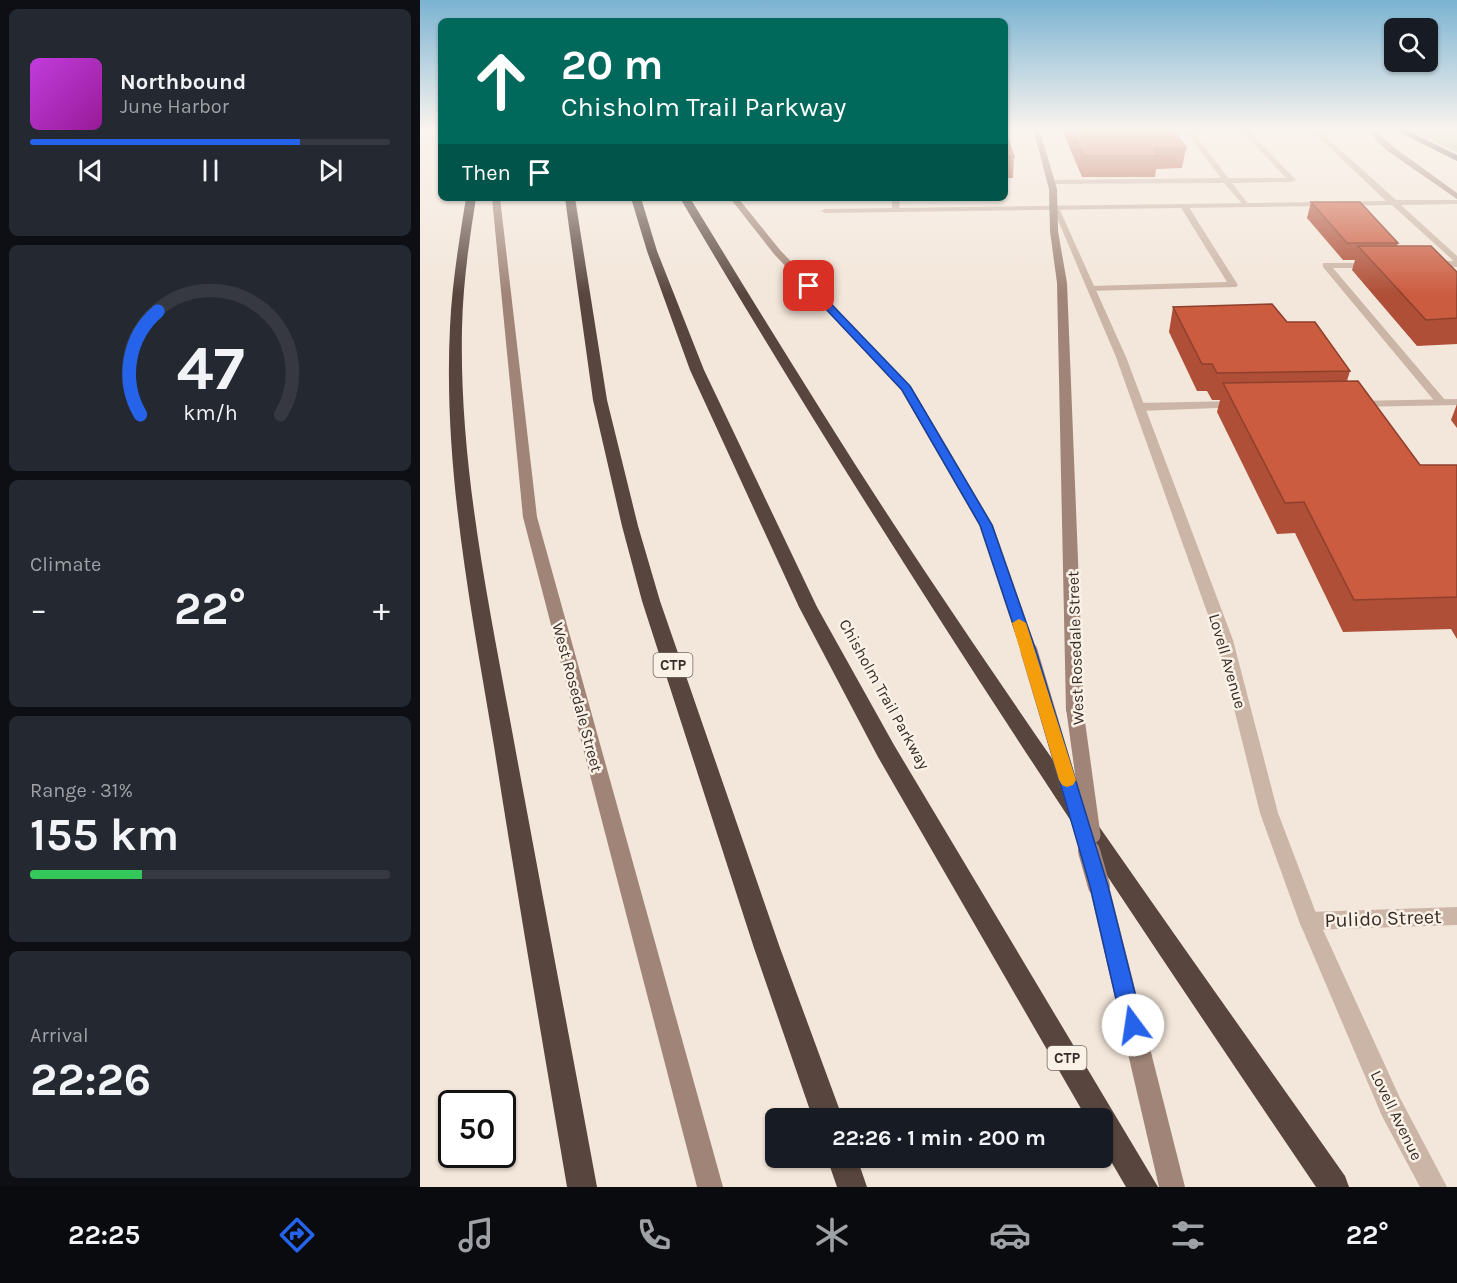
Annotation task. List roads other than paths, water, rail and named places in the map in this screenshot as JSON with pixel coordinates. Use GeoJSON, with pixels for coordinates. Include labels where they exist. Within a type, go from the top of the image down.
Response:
{"type":"FeatureCollection","features":[{"type":"Feature","properties":{"kind":"highway"},"geometry":{"type":"LineString","coordinates":[[470,201],[462,237],[454,342],[457,425],[468,535],[582,1187]]}},
{"type":"Feature","properties":{"kind":"highway","name":"CTP"},"geometry":{"type":"LineString","coordinates":[[570,201],[600,400],[630,526],[651,601],[766,948],[824,1108]]}},
{"type":"Feature","properties":{"kind":"highway","name":"Chisholm Trail Parkway"},"geometry":{"type":"LineString","coordinates":[[637,201],[652,251],[697,370],[808,607],[886,751],[1143,1187]]}},
{"type":"Feature","properties":{"kind":"highway"},"geometry":{"type":"LineString","coordinates":[[687,201],[879,516],[1018,725],[1334,1187]]}},
{"type":"Feature","properties":{"kind":"highway"},"geometry":{"type":"LineString","coordinates":[[845,1168],[852,1187]]}},
{"type":"Feature","properties":{"kind":"main road","name":"Lovell Avenue"},"geometry":{"type":"LineString","coordinates":[[1051,183],[1055,208]]}},
{"type":"Feature","properties":{"kind":"main road"},"geometry":{"type":"LineString","coordinates":[[1438,183],[1457,197]]}},
{"type":"Feature","properties":{"kind":"main road","name":"West Rosedale Street"},"geometry":{"type":"LineString","coordinates":[[496,201],[530,517],[710,1187]]}},
{"type":"Feature","properties":{"kind":"main road"},"geometry":{"type":"LineString","coordinates":[[736,201],[777,252],[906,388],[986,525],[1029,651],[1099,886]]}},
{"type":"Feature","properties":{"kind":"main road","name":"West Rosedale Street"},"geometry":{"type":"LineString","coordinates":[[1055,208],[1054,231],[1062,283],[1075,711],[1099,886],[1172,1187]]}},
{"type":"Feature","properties":{"kind":"street"},"geometry":{"type":"LineString","coordinates":[[1228,183],[1245,205]]}},
{"type":"Feature","properties":{"kind":"street"},"geometry":{"type":"LineString","coordinates":[[1373,183],[1457,262]]}},
{"type":"Feature","properties":{"kind":"street"},"geometry":{"type":"LineString","coordinates":[[896,201],[896,210]]}},
{"type":"Feature","properties":{"kind":"street"},"geometry":{"type":"LineString","coordinates":[[825,211],[1457,202]]}},
{"type":"Feature","properties":{"kind":"street"},"geometry":{"type":"LineString","coordinates":[[1091,289],[1233,285],[1184,206]]}},
{"type":"Feature","properties":{"kind":"street","name":"Lovell Avenue"},"geometry":{"type":"LineString","coordinates":[[1055,208],[1121,357],[1225,640],[1269,813],[1309,921],[1391,1107],[1434,1187]]}},
{"type":"Feature","properties":{"kind":"street"},"geometry":{"type":"LineString","coordinates":[[1421,264],[1457,262]]}},
{"type":"Feature","properties":{"kind":"street"},"geometry":{"type":"LineString","coordinates":[[1385,265],[1326,266],[1441,402]]}},
{"type":"Feature","properties":{"kind":"street"},"geometry":{"type":"LineString","coordinates":[[1348,404],[1457,402]]}},
{"type":"Feature","properties":{"kind":"street"},"geometry":{"type":"LineString","coordinates":[[1139,407],[1255,405]]}},
{"type":"Feature","properties":{"kind":"street","name":"Pulido Street"},"geometry":{"type":"LineString","coordinates":[[1309,921],[1457,916]]}}]}
